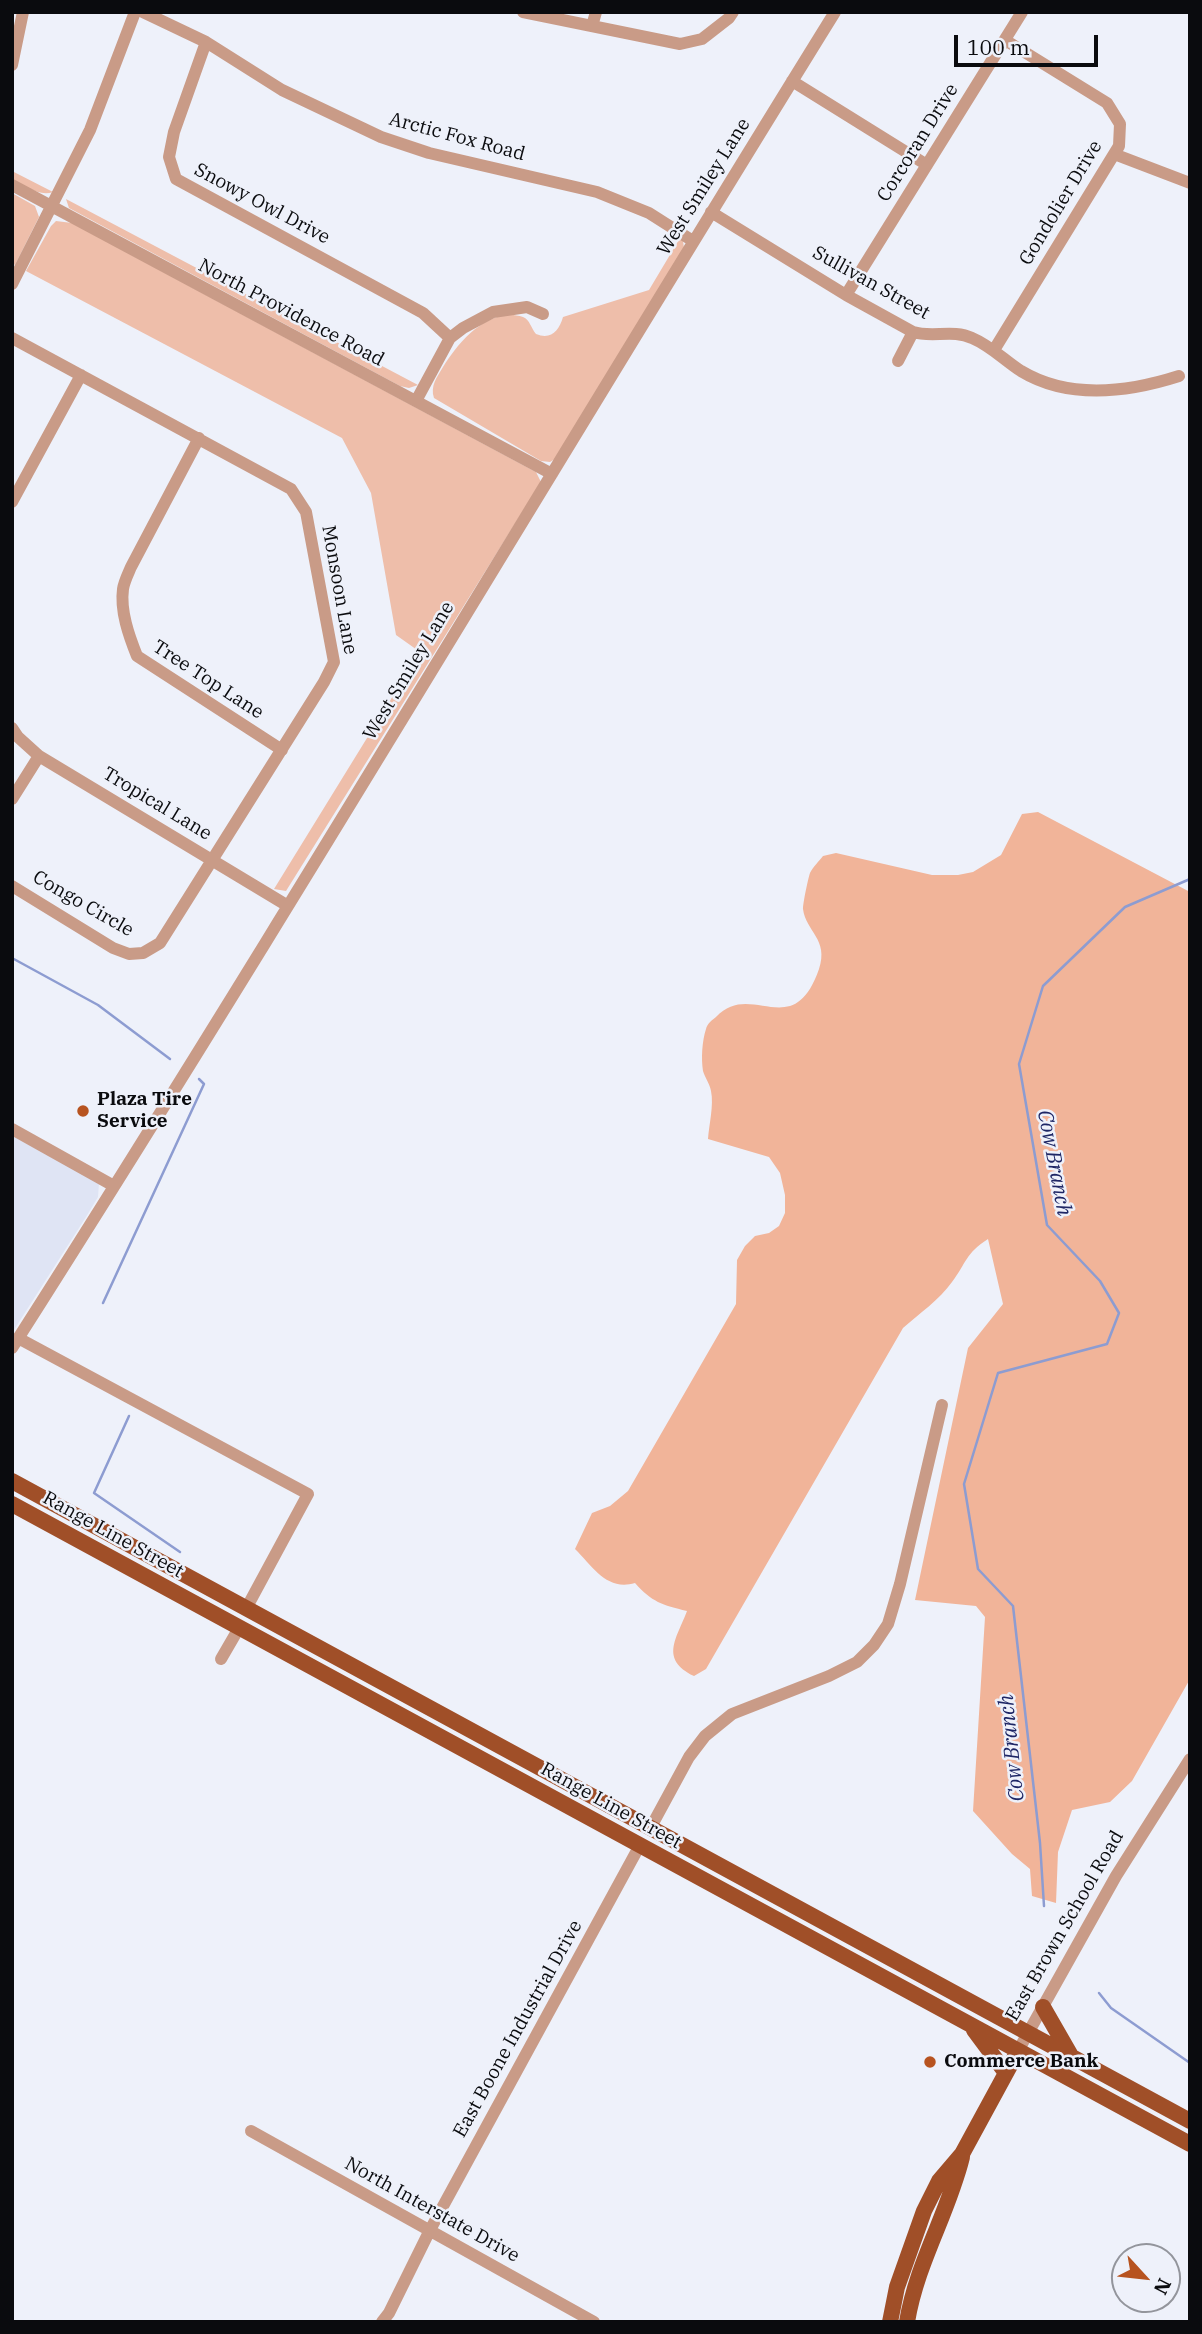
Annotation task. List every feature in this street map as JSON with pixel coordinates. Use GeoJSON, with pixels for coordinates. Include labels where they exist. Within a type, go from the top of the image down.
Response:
{"type":"FeatureCollection","features":[{"type":"Feature","properties":{"kind":"main road","name":"Range Line Street"},"geometry":{"type":"LineString","coordinates":[[12,1481],[1190,2121]]}},
{"type":"Feature","properties":{"kind":"main road","name":"Range Line Street"},"geometry":{"type":"LineString","coordinates":[[12,1504],[1190,2144]]}},
{"type":"Feature","properties":{"kind":"main road"},"geometry":{"type":"LineString","coordinates":[[173,1591],[205,1597],[235,1609],[247,1607]]}},
{"type":"Feature","properties":{"kind":"main road"},"geometry":{"type":"LineString","coordinates":[[239,1628],[257,1626],[285,1639],[322,1648]]}},
{"type":"Feature","properties":{"kind":"main road"},"geometry":{"type":"LineString","coordinates":[[584,1815],[633,1828],[651,1827]]}},
{"type":"Feature","properties":{"kind":"main road"},"geometry":{"type":"LineString","coordinates":[[640,1845],[653,1843],[731,1871]]}},
{"type":"Feature","properties":{"kind":"main road"},"geometry":{"type":"LineString","coordinates":[[1043,2007],[1071,2056]]}},
{"type":"Feature","properties":{"kind":"main road"},"geometry":{"type":"LineString","coordinates":[[971,2025],[1006,2073]]}},
{"type":"Feature","properties":{"kind":"main road","name":"East Brown School Road"},"geometry":{"type":"LineString","coordinates":[[890,2322],[897,2287],[924,2211],[939,2181],[962,2154],[1018,2051]]}},
{"type":"Feature","properties":{"kind":"main road","name":"East Brown School Road"},"geometry":{"type":"LineString","coordinates":[[907,2322],[919,2271],[955,2186],[962,2154]]}},
{"type":"Feature","properties":{"kind":"street"},"geometry":{"type":"LineString","coordinates":[[12,65],[23,12]]}},
{"type":"Feature","properties":{"kind":"street"},"geometry":{"type":"LineString","coordinates":[[12,284],[90,130],[135,12]]}},
{"type":"Feature","properties":{"kind":"street","name":"Arctic Fox Road"},"geometry":{"type":"LineString","coordinates":[[143,12],[206,42],[282,90],[380,136],[429,153],[606,195],[649,213],[693,241]]}},
{"type":"Feature","properties":{"kind":"street"},"geometry":{"type":"LineString","coordinates":[[523,12],[680,44],[702,39],[733,12]]}},
{"type":"Feature","properties":{"kind":"street"},"geometry":{"type":"LineString","coordinates":[[593,26],[596,12]]}},
{"type":"Feature","properties":{"kind":"street","name":"West Smiley Lane"},"geometry":{"type":"LineString","coordinates":[[15,1343],[288,906],[835,12]]}},
{"type":"Feature","properties":{"kind":"street","name":"Corcoran Drive"},"geometry":{"type":"LineString","coordinates":[[846,295],[1022,12]]}},
{"type":"Feature","properties":{"kind":"street","name":"Gondolier Drive"},"geometry":{"type":"LineString","coordinates":[[994,350],[1119,146],[1119,124],[1107,103],[1005,40]]}},
{"type":"Feature","properties":{"kind":"street","name":"Snowy Owl Drive"},"geometry":{"type":"LineString","coordinates":[[206,42],[174,132],[169,157],[176,179],[423,313],[450,338]]}},
{"type":"Feature","properties":{"kind":"street"},"geometry":{"type":"LineString","coordinates":[[792,81],[927,165]]}},
{"type":"Feature","properties":{"kind":"street"},"geometry":{"type":"LineString","coordinates":[[1114,154],[1190,183]]}},
{"type":"Feature","properties":{"kind":"street","name":"North Providence Road"},"geometry":{"type":"LineString","coordinates":[[12,185],[552,474]]}},
{"type":"Feature","properties":{"kind":"street","name":"Sullivan Street"},"geometry":{"type":"LineString","coordinates":[[711,212],[846,295],[913,332],[925,336],[969,336],[1022,371],[1053,385],[1088,391],[1158,383],[1179,376]]}},
{"type":"Feature","properties":{"kind":"street"},"geometry":{"type":"LineString","coordinates":[[415,401],[450,338],[463,328],[493,312],[527,307],[543,314]]}},
{"type":"Feature","properties":{"kind":"street"},"geometry":{"type":"LineString","coordinates":[[898,361],[913,332]]}},
{"type":"Feature","properties":{"kind":"street","name":"Monsoon Lane"},"geometry":{"type":"LineString","coordinates":[[12,338],[291,489],[306,512],[334,662],[214,860]]}},
{"type":"Feature","properties":{"kind":"street"},"geometry":{"type":"LineString","coordinates":[[12,502],[81,374]]}},
{"type":"Feature","properties":{"kind":"street","name":"Tree Top Lane"},"geometry":{"type":"LineString","coordinates":[[199,439],[131,567],[123,589],[125,618],[130,637],[137,656],[282,750]]}},
{"type":"Feature","properties":{"kind":"street","name":"Tropical Lane"},"geometry":{"type":"LineString","coordinates":[[12,728],[39,756],[288,906]]}},
{"type":"Feature","properties":{"kind":"street"},"geometry":{"type":"LineString","coordinates":[[12,799],[39,756]]}},
{"type":"Feature","properties":{"kind":"street","name":"Congo Circle"},"geometry":{"type":"LineString","coordinates":[[12,886],[113,948],[129,954],[143,953],[160,943],[214,860]]}},
{"type":"Feature","properties":{"kind":"street"},"geometry":{"type":"LineString","coordinates":[[12,1129],[114,1186]]}},
{"type":"Feature","properties":{"kind":"street"},"geometry":{"type":"LineString","coordinates":[[15,1343],[308,1494],[247,1607]]}},
{"type":"Feature","properties":{"kind":"street"},"geometry":{"type":"LineString","coordinates":[[651,1827],[689,1758],[705,1736],[732,1714],[829,1676],[857,1662],[874,1645],[887,1624],[900,1584],[942,1405]]}},
{"type":"Feature","properties":{"kind":"street"},"geometry":{"type":"LineString","coordinates":[[221,1659],[239,1628]]}},
{"type":"Feature","properties":{"kind":"street","name":"East Brown School Road"},"geometry":{"type":"LineString","coordinates":[[1018,2051],[1116,1876],[1190,1759]]}},
{"type":"Feature","properties":{"kind":"street","name":"East Boone Industrial Drive"},"geometry":{"type":"LineString","coordinates":[[382,2322],[389,2314],[430,2230],[640,1845]]}},
{"type":"Feature","properties":{"kind":"street","name":"North Interstate Drive"},"geometry":{"type":"LineString","coordinates":[[251,2132],[594,2322]]}},
{"type":"Feature","properties":{"kind":"shaded area"},"geometry":{"type":"Polygon","coordinates":[[[12,171],[53,192],[42,193],[27,187],[12,179],[12,171]]]}},
{"type":"Feature","properties":{"kind":"shaded area"},"geometry":{"type":"Polygon","coordinates":[[[12,193],[35,206],[39,217],[15,265],[12,263],[12,193]]]}},
{"type":"Feature","properties":{"kind":"shaded area"},"geometry":{"type":"Polygon","coordinates":[[[66,199],[418,385],[409,388],[400,386],[69,208],[66,199]]]}},
{"type":"Feature","properties":{"kind":"shaded area"},"geometry":{"type":"Polygon","coordinates":[[[56,221],[72,223],[536,472],[541,482],[286,891],[274,889],[420,652],[396,635],[371,493],[342,438],[26,271],[56,221]]]}},
{"type":"Feature","properties":{"kind":"shaded area"},"geometry":{"type":"Polygon","coordinates":[[[680,238],[684,248],[555,459],[550,462],[541,461],[434,398],[433,390],[438,374],[475,329],[498,317],[510,315],[525,318],[536,334],[550,335],[557,330],[563,317],[649,290],[680,238]]]}},
{"type":"Feature","properties":{"kind":"shaded area"},"geometry":{"type":"Polygon","coordinates":[[[1038,812],[1190,892],[1190,1679],[1132,1781],[1110,1802],[1072,1810],[1058,1852],[1056,1903],[1032,1896],[1030,1869],[1012,1854],[973,1811],[985,1617],[976,1606],[915,1600],[968,1348],[1003,1304],[988,1239],[970,1254],[941,1295],[903,1328],[706,1669],[694,1676],[683,1669],[674,1655],[676,1639],[687,1611],[658,1602],[635,1583],[625,1585],[609,1581],[575,1549],[592,1513],[610,1506],[628,1491],[736,1304],[737,1260],[745,1246],[755,1236],[769,1233],[779,1226],[785,1213],[785,1195],[780,1173],[769,1157],[708,1139],[712,1097],[703,1071],[702,1056],[707,1025],[729,1007],[743,1004],[784,1007],[797,1003],[809,991],[819,969],[821,950],[805,917],[803,906],[810,873],[823,856],[836,853],[932,875],[973,872],[1001,855],[1022,814],[1038,812]]]}},
{"type":"Feature","properties":{"kind":"shaded area"},"geometry":{"type":"Polygon","coordinates":[[[12,1136],[99,1183],[98,1197],[12,1333],[12,1136]]]}},
{"type":"Feature","properties":{"kind":"waterway","name":"Cow Branch"},"geometry":{"type":"LineString","coordinates":[[1044,1906],[1040,1843],[1013,1606],[978,1569],[964,1484],[998,1373],[1107,1344],[1119,1313],[1100,1281],[1047,1225],[1019,1064],[1043,986],[1125,907],[1190,879]]}},
{"type":"Feature","properties":{"kind":"waterway"},"geometry":{"type":"LineString","coordinates":[[12,958],[98,1005],[170,1059]]}},
{"type":"Feature","properties":{"kind":"waterway"},"geometry":{"type":"LineString","coordinates":[[103,1303],[204,1084],[199,1079]]}},
{"type":"Feature","properties":{"kind":"waterway"},"geometry":{"type":"LineString","coordinates":[[129,1416],[94,1493],[180,1552]]}},
{"type":"Feature","properties":{"kind":"waterway","name":"Cow Branch"},"geometry":{"type":"LineString","coordinates":[[1099,1993],[1111,2008],[1190,2063]]}},
{"type":"Feature","properties":{"kind":"place","name":"Plaza Tire Service"},"geometry":{"type":"Point","coordinates":[83,1111]}},
{"type":"Feature","properties":{"kind":"place","name":"Commerce Bank"},"geometry":{"type":"Point","coordinates":[930,2062]}}]}
